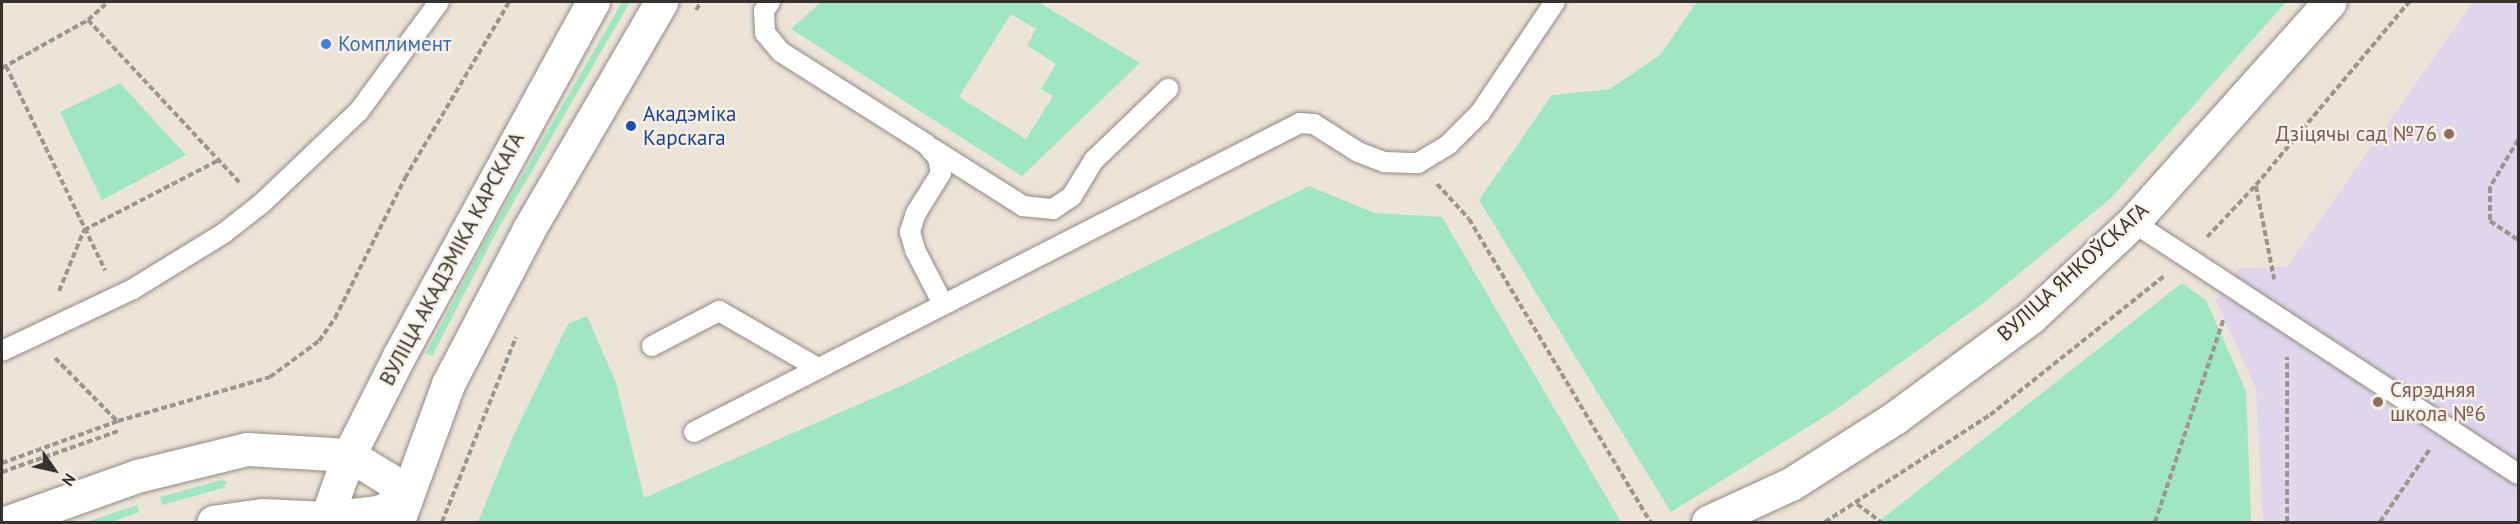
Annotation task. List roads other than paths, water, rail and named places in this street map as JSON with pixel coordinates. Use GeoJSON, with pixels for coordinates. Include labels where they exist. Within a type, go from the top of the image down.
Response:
{"type":"FeatureCollection","features":[{"type":"Feature","properties":{"kind":"main road","name":"ВУЛІЦА АКАДЭМІКА КАРСКАГА"},"geometry":{"type":"LineString","coordinates":[[325,520],[348,455],[468,225],[593,2]]}},
{"type":"Feature","properties":{"kind":"main road"},"geometry":{"type":"LineString","coordinates":[[401,512],[448,384],[529,229],[661,2]]}},
{"type":"Feature","properties":{"kind":"main road","name":"ВУЛІЦА ЯНКОЎСКАГА"},"geometry":{"type":"LineString","coordinates":[[1708,522],[1791,484],[1896,417],[2031,316],[2133,222],[2330,2]]}},
{"type":"Feature","properties":{"kind":"main road"},"geometry":{"type":"LineString","coordinates":[[8,522],[137,476],[247,449],[348,455],[390,480],[401,512]]}},
{"type":"Feature","properties":{"kind":"main road"},"geometry":{"type":"LineString","coordinates":[[213,522],[262,515],[325,520],[378,512],[401,512]]}},
{"type":"Feature","properties":{"kind":"lane"},"geometry":{"type":"LineString","coordinates":[[2,351],[119,297],[224,233],[261,204],[359,111],[439,2]]}},
{"type":"Feature","properties":{"kind":"lane"},"geometry":{"type":"LineString","coordinates":[[770,2],[764,12],[765,33],[781,52],[1023,206],[1053,209],[1072,196],[1094,160],[1168,89]]}},
{"type":"Feature","properties":{"kind":"lane"},"geometry":{"type":"LineString","coordinates":[[694,432],[1300,123],[1314,124],[1358,152],[1384,162],[1418,163],[1448,145],[1480,113],[1555,2]]}},
{"type":"Feature","properties":{"kind":"lane"},"geometry":{"type":"LineString","coordinates":[[926,144],[938,158],[941,173],[916,213],[910,232],[915,250],[943,304]]}},
{"type":"Feature","properties":{"kind":"lane"},"geometry":{"type":"LineString","coordinates":[[2133,222],[2185,260],[2518,474]]}},
{"type":"Feature","properties":{"kind":"lane"},"geometry":{"type":"LineString","coordinates":[[652,346],[719,311],[816,368]]}},
{"type":"Feature","properties":{"kind":"place","name":"Комплимент"},"geometry":{"type":"Point","coordinates":[326,44]}},
{"type":"Feature","properties":{"kind":"place","name":"Акадэміка Карскага"},"geometry":{"type":"Point","coordinates":[631,126]}},
{"type":"Feature","properties":{"kind":"place","name":"Дзіцячы сад №76"},"geometry":{"type":"Point","coordinates":[2449,134]}},
{"type":"Feature","properties":{"kind":"place","name":"Сярэдняя школа №6"},"geometry":{"type":"Point","coordinates":[2378,402]}}]}
